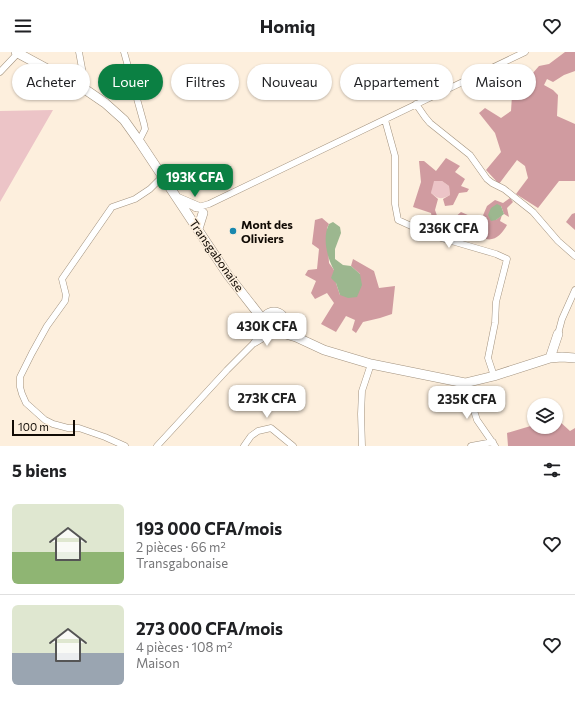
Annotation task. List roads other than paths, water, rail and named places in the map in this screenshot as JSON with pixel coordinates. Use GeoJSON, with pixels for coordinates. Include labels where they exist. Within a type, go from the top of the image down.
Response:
{"type":"FeatureCollection","features":[{"type":"Feature","properties":{"kind":"highway","name":"Transgabonaise"},"geometry":{"type":"LineString","coordinates":[[17,52],[39,64]]}},
{"type":"Feature","properties":{"kind":"highway","name":"Transgabonaise"},"geometry":{"type":"LineString","coordinates":[[90,93],[105,103],[124,120],[228,275],[247,298],[261,309],[272,326],[324,350],[372,364],[465,383],[494,376],[550,358],[575,358]]}},
{"type":"Feature","properties":{"kind":"highway"},"geometry":{"type":"LineString","coordinates":[[177,198],[200,210],[198,229]]}},
{"type":"Feature","properties":{"kind":"highway"},"geometry":{"type":"LineString","coordinates":[[558,334],[562,357]]}},
{"type":"Feature","properties":{"kind":"highway"},"geometry":{"type":"LineString","coordinates":[[550,358],[558,334]]}},
{"type":"Feature","properties":{"kind":"street"},"geometry":{"type":"LineString","coordinates":[[0,72],[17,52]]}},
{"type":"Feature","properties":{"kind":"street"},"geometry":{"type":"LineString","coordinates":[[79,52],[81,64]]}},
{"type":"Feature","properties":{"kind":"street"},"geometry":{"type":"LineString","coordinates":[[124,52],[145,129],[139,141]]}},
{"type":"Feature","properties":{"kind":"street"},"geometry":{"type":"LineString","coordinates":[[189,215],[525,52]]}},
{"type":"Feature","properties":{"kind":"street"},"geometry":{"type":"LineString","coordinates":[[416,104],[430,123],[470,155],[486,178],[504,189],[533,212],[558,241],[575,256]]}},
{"type":"Feature","properties":{"kind":"street"},"geometry":{"type":"LineString","coordinates":[[385,120],[395,156],[395,204],[398,220],[431,235],[496,254],[507,259],[496,302],[495,323],[488,358],[494,376]]}},
{"type":"Feature","properties":{"kind":"street"},"geometry":{"type":"LineString","coordinates":[[125,446],[79,428],[68,428],[45,420],[26,403],[20,388],[20,377],[36,346],[65,301],[66,295],[62,279],[112,207],[135,199],[150,189],[162,177]]}},
{"type":"Feature","properties":{"kind":"street"},"geometry":{"type":"LineString","coordinates":[[189,215],[200,210]]}},
{"type":"Feature","properties":{"kind":"street"},"geometry":{"type":"LineString","coordinates":[[558,334],[562,319],[575,290]]}},
{"type":"Feature","properties":{"kind":"street"},"geometry":{"type":"LineString","coordinates":[[253,344],[272,326]]}},
{"type":"Feature","properties":{"kind":"street"},"geometry":{"type":"LineString","coordinates":[[157,446],[227,370],[272,326]]}},
{"type":"Feature","properties":{"kind":"street"},"geometry":{"type":"LineString","coordinates":[[363,446],[361,414],[362,391],[372,364]]}},
{"type":"Feature","properties":{"kind":"street"},"geometry":{"type":"LineString","coordinates":[[465,383],[477,420],[494,444]]}},
{"type":"Feature","properties":{"kind":"street"},"geometry":{"type":"LineString","coordinates":[[244,446],[251,436],[258,431],[271,428],[293,446]]}},
{"type":"Feature","properties":{"kind":"street"},"geometry":{"type":"LineString","coordinates":[[471,446],[494,444]]}},
{"type":"Feature","properties":{"kind":"place","name":"Mont des Oliviers"},"geometry":{"type":"Point","coordinates":[233,231]}}]}
